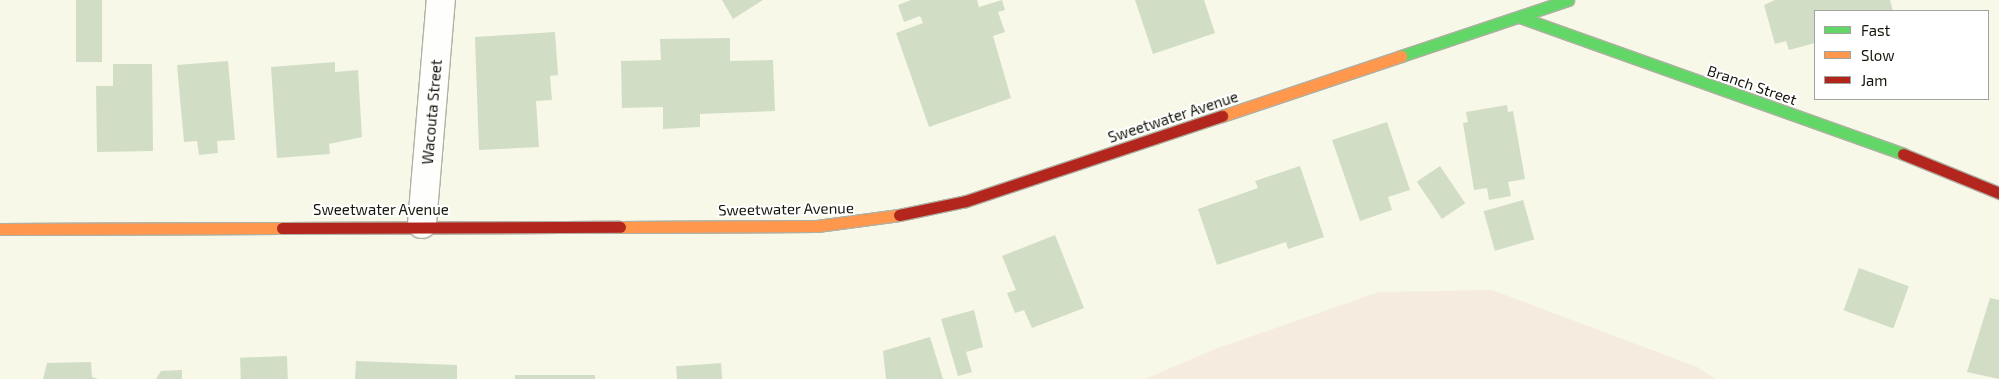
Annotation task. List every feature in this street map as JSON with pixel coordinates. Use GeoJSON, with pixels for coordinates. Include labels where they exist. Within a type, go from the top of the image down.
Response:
{"type":"FeatureCollection","features":[{"type":"Feature","properties":{"kind":"street","name":"Wacouta Street"},"geometry":{"type":"LineString","coordinates":[[422,224],[441,0]]}},
{"type":"Feature","properties":{"kind":"street","name":"Sweetwater Avenue"},"geometry":{"type":"LineString","coordinates":[[0,229],[422,224],[817,226],[918,213],[1522,18],[1568,0]]}},
{"type":"Feature","properties":{"kind":"street","name":"Branch Street"},"geometry":{"type":"LineString","coordinates":[[1522,18],[1854,134],[1999,193]]}},
{"type":"Feature","properties":{"kind":"shaded area"},"geometry":{"type":"Polygon","coordinates":[[[1492,290],[1697,367],[1716,379],[1145,379],[1215,349],[1379,292],[1492,290]]]}},
{"type":"Feature","properties":{"kind":"building"},"geometry":{"type":"Polygon","coordinates":[[[76,0],[102,0],[102,62],[76,62],[76,0]]]}},
{"type":"Feature","properties":{"kind":"building"},"geometry":{"type":"Polygon","coordinates":[[[722,0],[763,0],[733,19],[722,0]]]}},
{"type":"Feature","properties":{"kind":"building"},"geometry":{"type":"Polygon","coordinates":[[[911,0],[977,0],[979,7],[1002,0],[1005,10],[998,12],[1005,32],[993,36],[1011,98],[929,127],[896,33],[923,23],[920,16],[904,22],[898,5],[911,0]]]}},
{"type":"Feature","properties":{"kind":"building"},"geometry":{"type":"Polygon","coordinates":[[[1135,0],[1204,0],[1215,33],[1153,54],[1135,0]]]}},
{"type":"Feature","properties":{"kind":"building"},"geometry":{"type":"Polygon","coordinates":[[[1775,0],[1890,0],[1893,10],[1814,10],[1814,43],[1789,50],[1786,41],[1775,44],[1764,5],[1775,0]]]}},
{"type":"Feature","properties":{"kind":"building"},"geometry":{"type":"Polygon","coordinates":[[[555,32],[558,75],[550,76],[552,100],[536,101],[539,147],[479,150],[475,37],[555,32]]]}},
{"type":"Feature","properties":{"kind":"building"},"geometry":{"type":"Polygon","coordinates":[[[730,38],[730,61],[773,60],[775,111],[700,114],[700,127],[663,129],[663,107],[622,108],[621,61],[661,60],[660,39],[730,38]]]}},
{"type":"Feature","properties":{"kind":"building"},"geometry":{"type":"Polygon","coordinates":[[[228,61],[235,140],[217,141],[218,153],[199,155],[197,141],[184,142],[177,65],[228,61]]]}},
{"type":"Feature","properties":{"kind":"building"},"geometry":{"type":"Polygon","coordinates":[[[335,62],[335,72],[358,70],[362,137],[329,144],[330,154],[277,158],[271,67],[335,62]]]}},
{"type":"Feature","properties":{"kind":"building"},"geometry":{"type":"Polygon","coordinates":[[[113,64],[152,64],[153,151],[97,152],[96,86],[113,86],[113,64]]]}},
{"type":"Feature","properties":{"kind":"building"},"geometry":{"type":"Polygon","coordinates":[[[1507,105],[1508,112],[1513,111],[1525,179],[1508,182],[1511,196],[1489,200],[1487,188],[1474,190],[1463,123],[1468,122],[1466,112],[1507,105]]]}},
{"type":"Feature","properties":{"kind":"building"},"geometry":{"type":"Polygon","coordinates":[[[1387,122],[1410,190],[1388,197],[1392,210],[1360,221],[1332,140],[1387,122]]]}},
{"type":"Feature","properties":{"kind":"building"},"geometry":{"type":"Polygon","coordinates":[[[1300,166],[1324,237],[1288,249],[1286,242],[1217,265],[1198,209],[1258,188],[1255,181],[1300,166]]]}},
{"type":"Feature","properties":{"kind":"building"},"geometry":{"type":"Polygon","coordinates":[[[1440,166],[1465,203],[1442,219],[1417,182],[1440,166]]]}},
{"type":"Feature","properties":{"kind":"building"},"geometry":{"type":"Polygon","coordinates":[[[1523,200],[1534,239],[1495,251],[1484,211],[1523,200]]]}},
{"type":"Feature","properties":{"kind":"building"},"geometry":{"type":"Polygon","coordinates":[[[1055,235],[1084,308],[1032,328],[1024,310],[1015,313],[1007,293],[1016,290],[1002,256],[1055,235]]]}},
{"type":"Feature","properties":{"kind":"building"},"geometry":{"type":"Polygon","coordinates":[[[1859,268],[1909,286],[1893,328],[1844,310],[1859,268]]]}},
{"type":"Feature","properties":{"kind":"building"},"geometry":{"type":"Polygon","coordinates":[[[1990,298],[1999,300],[1999,379],[1967,372],[1990,298]]]}},
{"type":"Feature","properties":{"kind":"building"},"geometry":{"type":"Polygon","coordinates":[[[974,310],[983,347],[966,352],[972,372],[958,376],[941,319],[974,310]]]}},
{"type":"Feature","properties":{"kind":"building"},"geometry":{"type":"Polygon","coordinates":[[[930,337],[943,379],[886,379],[883,351],[930,337]]]}},
{"type":"Feature","properties":{"kind":"building"},"geometry":{"type":"Polygon","coordinates":[[[287,356],[288,379],[241,379],[240,358],[287,356]]]}},
{"type":"Feature","properties":{"kind":"building"},"geometry":{"type":"Polygon","coordinates":[[[356,361],[457,365],[457,379],[355,379],[356,361]]]}},
{"type":"Feature","properties":{"kind":"building"},"geometry":{"type":"Polygon","coordinates":[[[91,362],[92,377],[98,379],[43,379],[47,363],[91,362]]]}},
{"type":"Feature","properties":{"kind":"building"},"geometry":{"type":"Polygon","coordinates":[[[721,363],[722,379],[677,379],[676,366],[721,363]]]}},
{"type":"Feature","properties":{"kind":"building"},"geometry":{"type":"Polygon","coordinates":[[[182,370],[182,379],[156,379],[161,371],[182,370]]]}},
{"type":"Feature","properties":{"kind":"building"},"geometry":{"type":"Polygon","coordinates":[[[515,375],[595,375],[595,379],[515,379],[515,375]]]}},
{"type":"Feature","properties":{"kind":"traffic: fast"},"geometry":{"type":"LineString","coordinates":[[1401,56],[1568,0]]}},
{"type":"Feature","properties":{"kind":"traffic: fast"},"geometry":{"type":"LineString","coordinates":[[1522,18],[1903,154]]}},
{"type":"Feature","properties":{"kind":"traffic: slow"},"geometry":{"type":"LineString","coordinates":[[1222,116],[1401,56]]}},
{"type":"Feature","properties":{"kind":"traffic: slow"},"geometry":{"type":"LineString","coordinates":[[620,227],[817,226],[899,215]]}},
{"type":"Feature","properties":{"kind":"traffic: slow"},"geometry":{"type":"LineString","coordinates":[[0,229],[282,228]]}},
{"type":"Feature","properties":{"kind":"traffic: jam"},"geometry":{"type":"LineString","coordinates":[[899,215],[966,201],[1222,116]]}},
{"type":"Feature","properties":{"kind":"traffic: jam"},"geometry":{"type":"LineString","coordinates":[[1903,154],[1999,193]]}},
{"type":"Feature","properties":{"kind":"traffic: jam"},"geometry":{"type":"LineString","coordinates":[[282,228],[620,227]]}}]}
